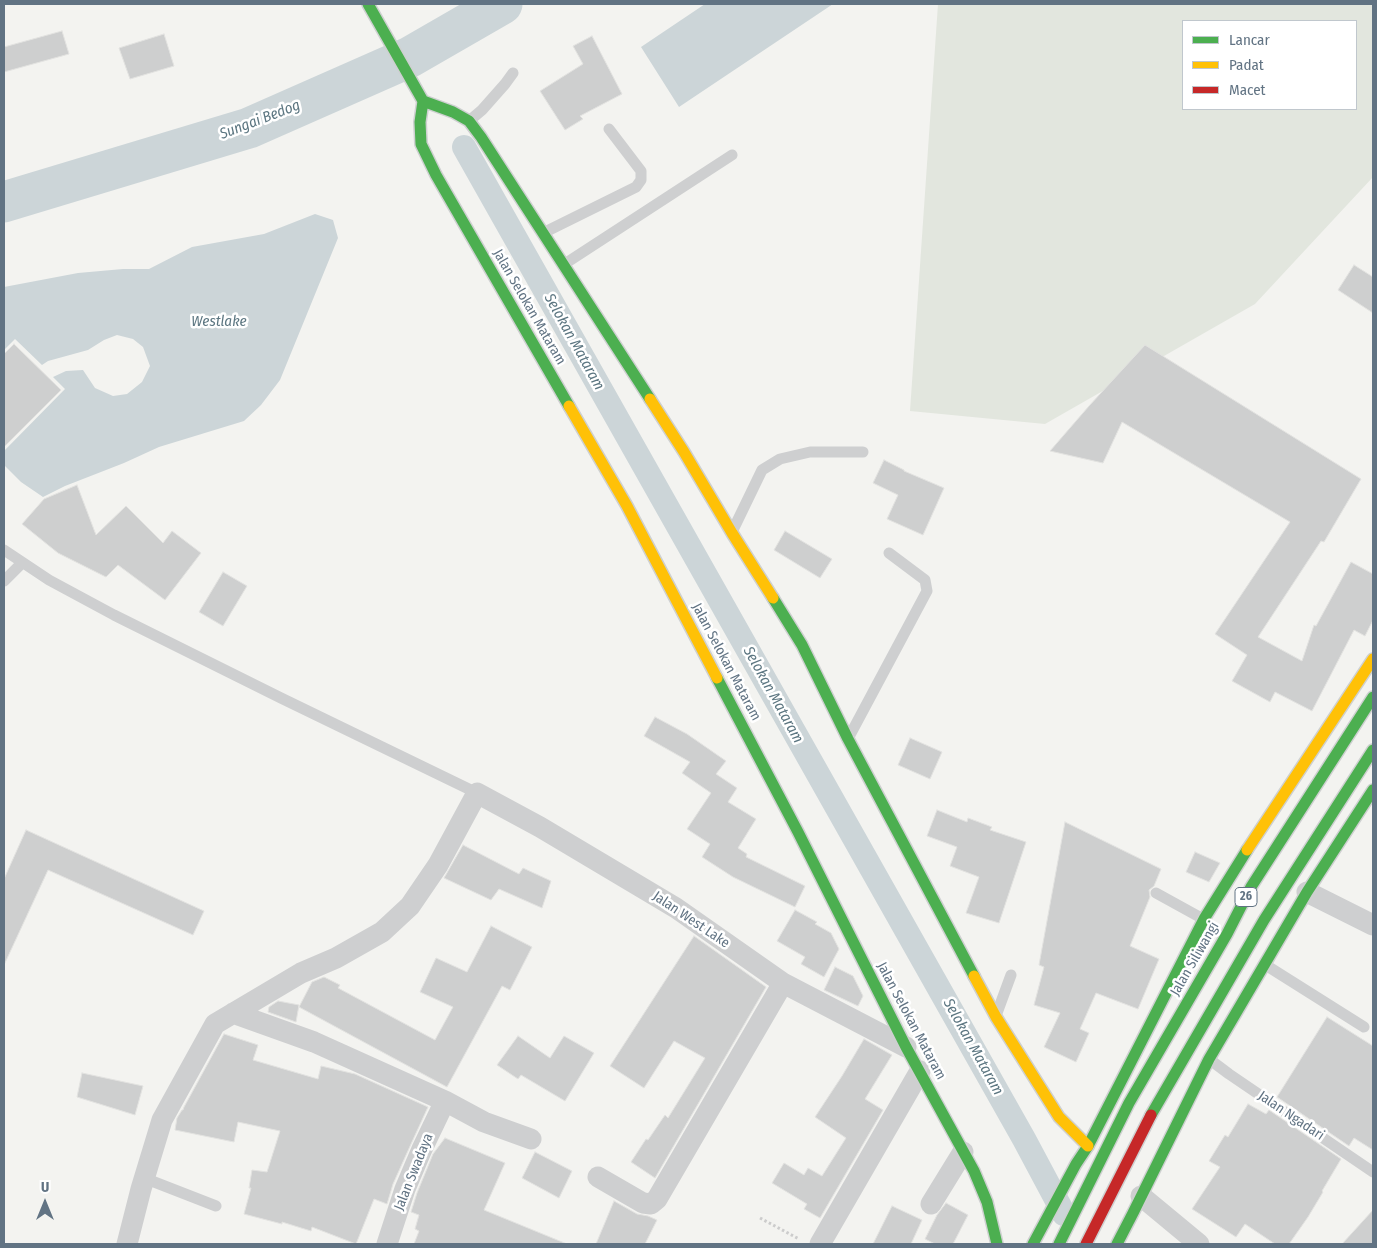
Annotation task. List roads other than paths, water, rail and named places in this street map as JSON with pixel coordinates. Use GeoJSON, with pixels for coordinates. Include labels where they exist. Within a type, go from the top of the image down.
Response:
{"type":"FeatureCollection","features":[{"type":"Feature","properties":{"kind":"main road"},"geometry":{"type":"LineString","coordinates":[[368,4],[423,101],[453,112],[469,121],[481,137],[684,452],[732,533],[802,644],[848,739],[996,1017],[1059,1117],[1088,1146]]}},
{"type":"Feature","properties":{"kind":"main road","name":"Jalan Selokan Mataram"},"geometry":{"type":"LineString","coordinates":[[423,101],[420,122],[421,144],[436,175],[627,506],[798,832],[906,1047],[974,1171],[987,1202],[997,1244]]}},
{"type":"Feature","properties":{"kind":"main road"},"geometry":{"type":"LineString","coordinates":[[1033,1244],[1076,1164],[1216,927],[1230,877],[1373,659]]}},
{"type":"Feature","properties":{"kind":"main road","name":"Jalan Siliwangi"},"geometry":{"type":"LineString","coordinates":[[1059,1244],[1216,927],[1251,887],[1363,721],[1373,697]]}},
{"type":"Feature","properties":{"kind":"main road","name":"26"},"geometry":{"type":"LineString","coordinates":[[1086,1244],[1150,1116],[1264,920],[1373,750]]}},
{"type":"Feature","properties":{"kind":"main road"},"geometry":{"type":"LineString","coordinates":[[1117,1244],[1209,1059],[1307,892],[1372,795]]}},
{"type":"Feature","properties":{"kind":"street","name":"Jalan West Lake"},"geometry":{"type":"LineString","coordinates":[[477,793],[540,827],[676,908],[783,983],[906,1047]]}},
{"type":"Feature","properties":{"kind":"street"},"geometry":{"type":"LineString","coordinates":[[127,1244],[144,1178],[162,1120],[215,1024],[301,973],[336,958],[382,932],[410,906],[438,865],[477,793]]}},
{"type":"Feature","properties":{"kind":"street"},"geometry":{"type":"LineString","coordinates":[[1307,892],[1373,925]]}},
{"type":"Feature","properties":{"kind":"street"},"geometry":{"type":"LineString","coordinates":[[598,1177],[643,1203],[652,1204],[657,1199],[783,983]]}},
{"type":"Feature","properties":{"kind":"street"},"geometry":{"type":"LineString","coordinates":[[233,1013],[314,1042],[445,1101],[484,1122],[530,1139]]}},
{"type":"Feature","properties":{"kind":"street"},"geometry":{"type":"LineString","coordinates":[[811,1242],[920,1071]]}},
{"type":"Feature","properties":{"kind":"street","name":"Jalan Swadaya"},"geometry":{"type":"LineString","coordinates":[[387,1244],[405,1189],[445,1101]]}},
{"type":"Feature","properties":{"kind":"street"},"geometry":{"type":"LineString","coordinates":[[931,1204],[963,1152]]}},
{"type":"Feature","properties":{"kind":"street"},"geometry":{"type":"LineString","coordinates":[[1137,1204],[1199,1244]]}},
{"type":"Feature","properties":{"kind":"lane"},"geometry":{"type":"LineString","coordinates":[[469,121],[482,110],[513,73]]}},
{"type":"Feature","properties":{"kind":"lane"},"geometry":{"type":"LineString","coordinates":[[543,233],[636,187],[641,180],[641,172],[609,129]]}},
{"type":"Feature","properties":{"kind":"lane"},"geometry":{"type":"LineString","coordinates":[[563,265],[732,155]]}},
{"type":"Feature","properties":{"kind":"lane"},"geometry":{"type":"LineString","coordinates":[[732,533],[762,470],[774,462],[810,452],[863,452]]}},
{"type":"Feature","properties":{"kind":"lane"},"geometry":{"type":"LineString","coordinates":[[4,550],[49,580],[114,615],[477,793]]}},
{"type":"Feature","properties":{"kind":"lane"},"geometry":{"type":"LineString","coordinates":[[848,739],[928,591],[925,580],[888,553]]}},
{"type":"Feature","properties":{"kind":"lane"},"geometry":{"type":"LineString","coordinates":[[4,581],[22,563]]}},
{"type":"Feature","properties":{"kind":"lane"},"geometry":{"type":"LineString","coordinates":[[1156,893],[1216,927]]}},
{"type":"Feature","properties":{"kind":"lane"},"geometry":{"type":"LineString","coordinates":[[1246,952],[1364,1028]]}},
{"type":"Feature","properties":{"kind":"lane"},"geometry":{"type":"LineString","coordinates":[[996,1017],[1011,974]]}},
{"type":"Feature","properties":{"kind":"lane","name":"Jalan Ngadari"},"geometry":{"type":"LineString","coordinates":[[1209,1059],[1373,1172]]}},
{"type":"Feature","properties":{"kind":"lane"},"geometry":{"type":"LineString","coordinates":[[144,1178],[216,1206]]}},
{"type":"Feature","properties":{"kind":"water"},"geometry":{"type":"Polygon","coordinates":[[[705,4],[833,4],[679,107],[641,47],[705,4]]]}},
{"type":"Feature","properties":{"kind":"water","name":"Westlake"},"geometry":{"type":"Polygon","coordinates":[[[315,214],[333,220],[338,238],[280,380],[261,405],[244,421],[159,447],[43,497],[21,482],[4,465],[4,451],[65,389],[53,377],[66,371],[83,370],[95,388],[113,396],[127,394],[142,382],[150,366],[143,347],[133,339],[117,335],[104,340],[88,350],[48,361],[42,365],[15,339],[4,350],[4,287],[78,273],[149,269],[192,247],[264,234],[315,214]]]}},
{"type":"Feature","properties":{"kind":"waterway","name":"Sungai Bedog"},"geometry":{"type":"LineString","coordinates":[[4,202],[249,128],[410,57],[502,4]]}},
{"type":"Feature","properties":{"kind":"waterway","name":"Selokan Mataram"},"geometry":{"type":"LineString","coordinates":[[464,147],[1024,1139],[1064,1214]]}}]}
